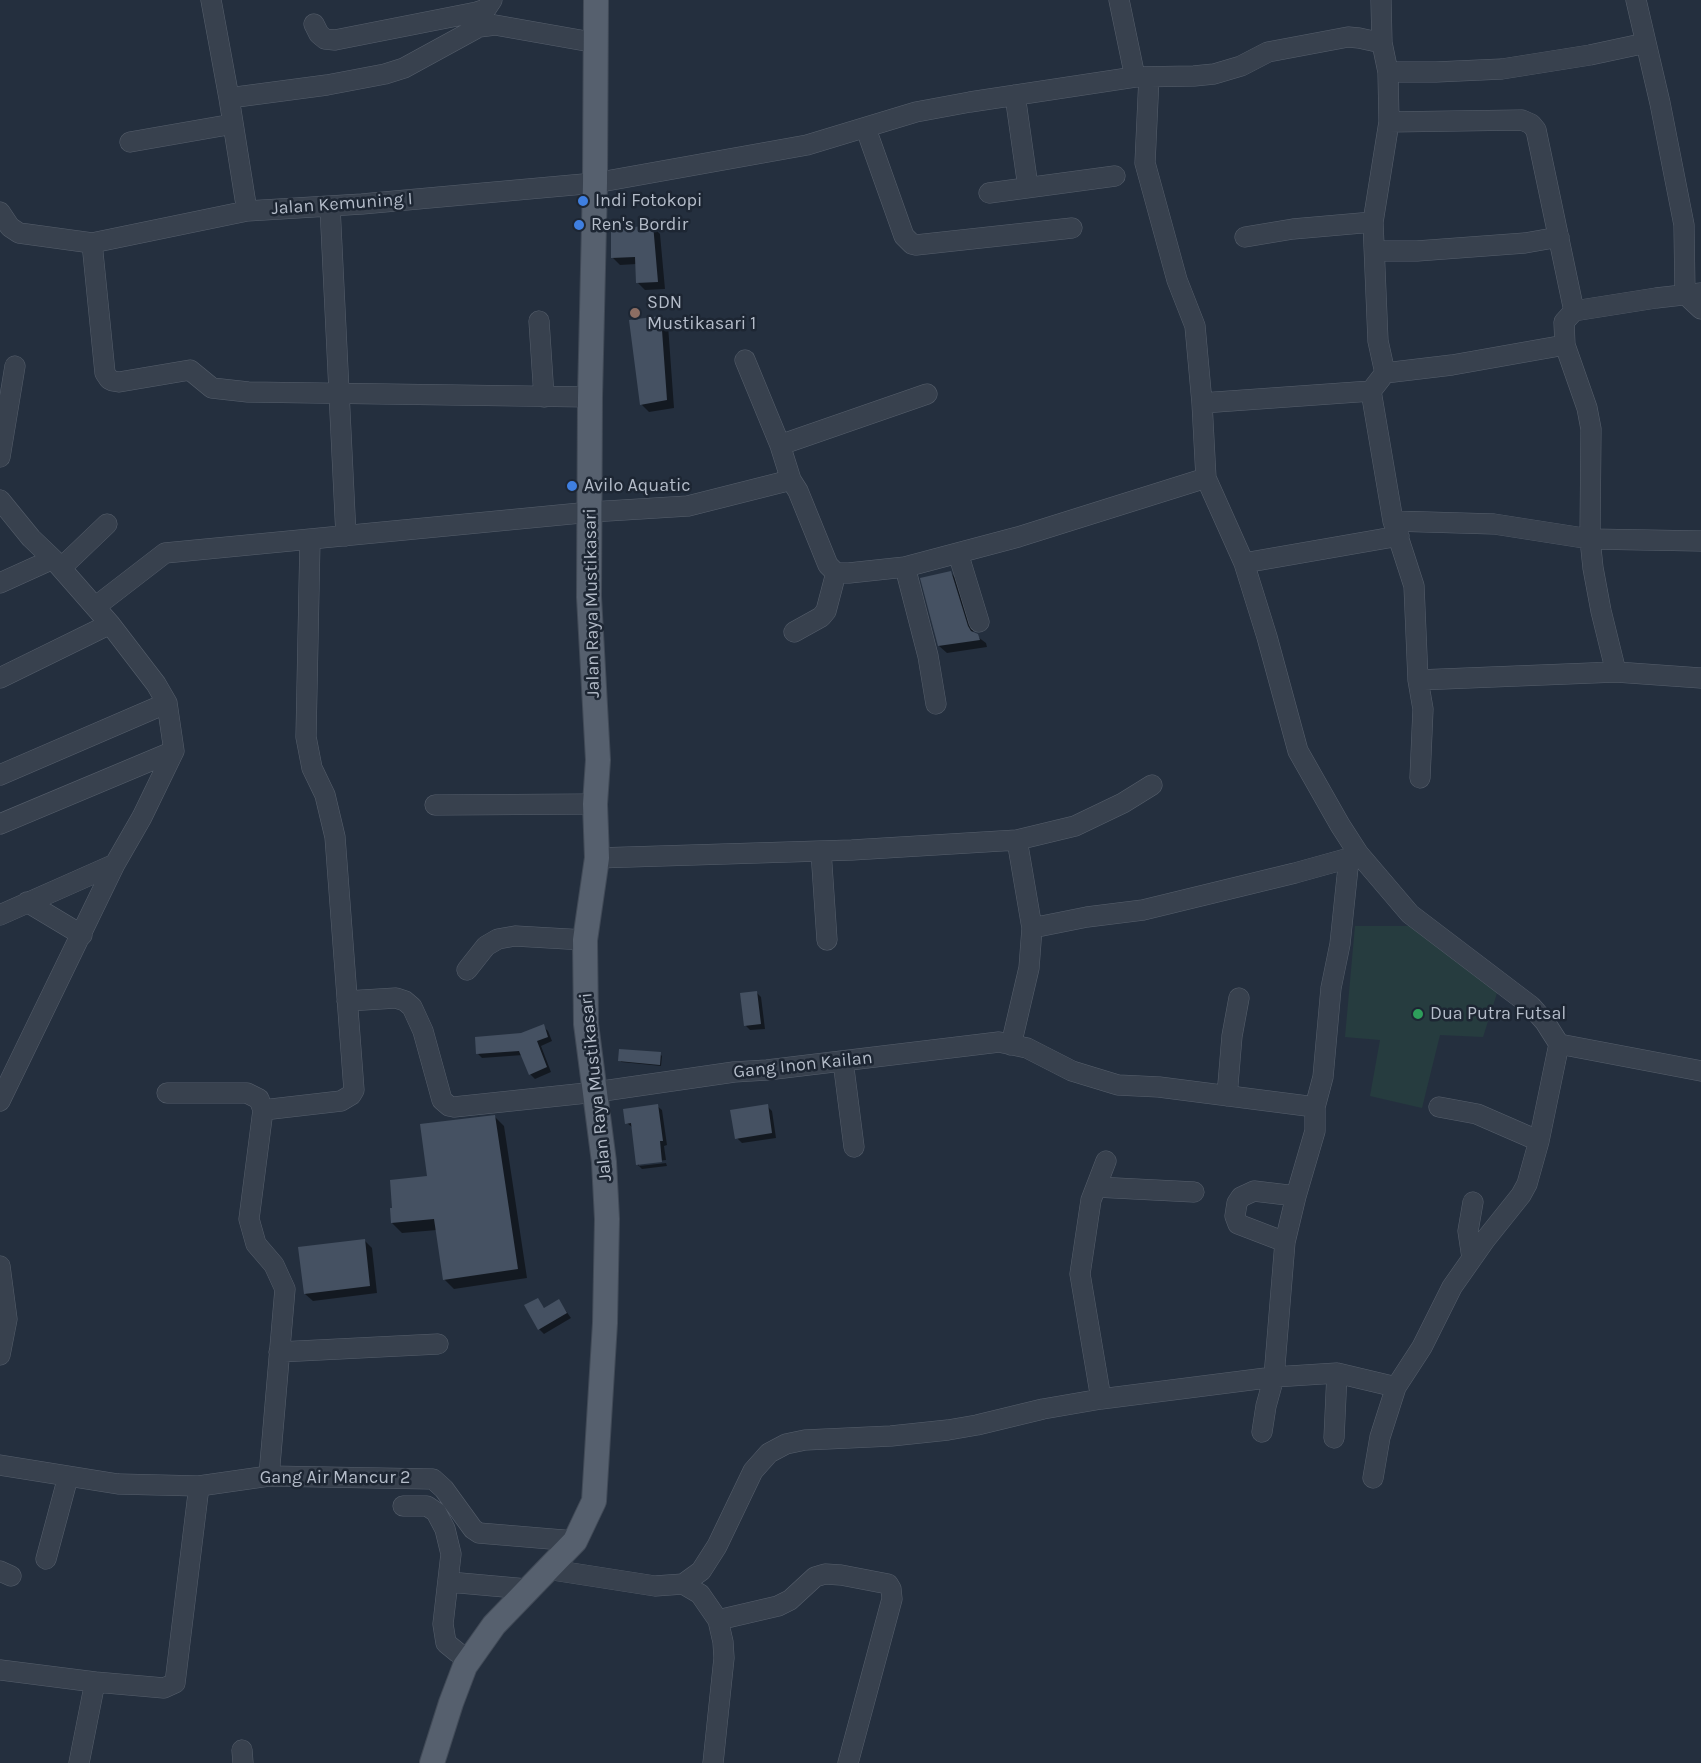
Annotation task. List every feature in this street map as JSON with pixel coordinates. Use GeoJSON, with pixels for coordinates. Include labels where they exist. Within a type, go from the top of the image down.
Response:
{"type":"FeatureCollection","features":[{"type":"Feature","properties":{"kind":"main road","name":"Jalan Raya Mustikasari"},"geometry":{"type":"LineString","coordinates":[[432,1763],[465,1666],[494,1625],[575,1540],[594,1501],[605,1323],[607,1195],[586,1024],[585,940],[597,858],[595,804],[598,760],[589,597],[590,397],[596,183],[596,0]]}},
{"type":"Feature","properties":{"kind":"street"},"geometry":{"type":"LineString","coordinates":[[211,0],[247,211]]}},
{"type":"Feature","properties":{"kind":"street"},"geometry":{"type":"LineString","coordinates":[[314,24],[319,34],[325,39],[335,40],[477,12],[486,9],[492,0]]}},
{"type":"Feature","properties":{"kind":"street"},"geometry":{"type":"LineString","coordinates":[[1119,0],[1142,77],[1145,163],[1177,280],[1195,326],[1206,478],[1244,563],[1298,751],[1340,825],[1354,856],[1410,914],[1531,1006],[1545,1022],[1558,1044],[1552,1087],[1531,1174],[1521,1195],[1452,1287],[1422,1347],[1396,1387],[1380,1437],[1372,1478]]}},
{"type":"Feature","properties":{"kind":"street"},"geometry":{"type":"LineString","coordinates":[[1381,0],[1382,43],[1388,72],[1389,122],[1373,222],[1378,341],[1385,373]]}},
{"type":"Feature","properties":{"kind":"street"},"geometry":{"type":"LineString","coordinates":[[1636,0],[1660,103],[1684,225],[1693,294],[1701,309]]}},
{"type":"Feature","properties":{"kind":"street"},"geometry":{"type":"LineString","coordinates":[[229,98],[327,85],[385,74],[405,68],[479,27],[495,25],[597,43]]}},
{"type":"Feature","properties":{"kind":"street","name":"Jalan Kemuning I"},"geometry":{"type":"LineString","coordinates":[[0,212],[10,227],[18,233],[92,243],[247,211],[596,183],[807,145],[916,112],[1142,77],[1214,74],[1242,66],[1268,52],[1348,38],[1382,43]]}},
{"type":"Feature","properties":{"kind":"street"},"geometry":{"type":"LineString","coordinates":[[1388,72],[1502,69],[1590,55],[1646,43]]}},
{"type":"Feature","properties":{"kind":"street"},"geometry":{"type":"LineString","coordinates":[[1015,95],[1028,188]]}},
{"type":"Feature","properties":{"kind":"street"},"geometry":{"type":"LineString","coordinates":[[1389,122],[1522,120],[1531,124],[1536,130],[1574,311]]}},
{"type":"Feature","properties":{"kind":"street"},"geometry":{"type":"LineString","coordinates":[[130,142],[233,124]]}},
{"type":"Feature","properties":{"kind":"street"},"geometry":{"type":"LineString","coordinates":[[866,129],[904,236],[912,244],[1072,228]]}},
{"type":"Feature","properties":{"kind":"street"},"geometry":{"type":"LineString","coordinates":[[989,192],[1115,176]]}},
{"type":"Feature","properties":{"kind":"street"},"geometry":{"type":"LineString","coordinates":[[330,206],[346,536]]}},
{"type":"Feature","properties":{"kind":"street"},"geometry":{"type":"LineString","coordinates":[[1245,237],[1293,229],[1373,222]]}},
{"type":"Feature","properties":{"kind":"street"},"geometry":{"type":"LineString","coordinates":[[1376,251],[1417,251],[1525,243],[1559,237]]}},
{"type":"Feature","properties":{"kind":"street"},"geometry":{"type":"LineString","coordinates":[[92,243],[105,373],[109,379],[119,381],[190,370],[212,388],[248,392],[590,397]]}},
{"type":"Feature","properties":{"kind":"street"},"geometry":{"type":"LineString","coordinates":[[1616,672],[1601,611],[1590,539],[1591,429],[1587,408],[1565,345],[1564,322],[1574,311],[1693,294]]}},
{"type":"Feature","properties":{"kind":"street"},"geometry":{"type":"LineString","coordinates":[[540,321],[544,397]]}},
{"type":"Feature","properties":{"kind":"street"},"geometry":{"type":"LineString","coordinates":[[1420,778],[1423,709],[1418,680],[1414,586],[1396,528],[1371,391],[1385,373],[1452,365],[1565,345]]}},
{"type":"Feature","properties":{"kind":"street"},"geometry":{"type":"LineString","coordinates":[[746,360],[780,445],[791,480],[798,491],[828,565],[836,573],[905,567],[1071,521],[1206,478]]}},
{"type":"Feature","properties":{"kind":"street"},"geometry":{"type":"LineString","coordinates":[[0,457],[15,366]]}},
{"type":"Feature","properties":{"kind":"street"},"geometry":{"type":"LineString","coordinates":[[1202,402],[1371,391]]}},
{"type":"Feature","properties":{"kind":"street"},"geometry":{"type":"LineString","coordinates":[[780,445],[927,394]]}},
{"type":"Feature","properties":{"kind":"street"},"geometry":{"type":"LineString","coordinates":[[95,607],[165,553],[591,512],[688,506],[791,480]]}},
{"type":"Feature","properties":{"kind":"street"},"geometry":{"type":"LineString","coordinates":[[0,500],[31,538],[57,563],[110,624],[156,684],[167,703],[174,751],[142,817],[115,864],[0,1101]]}},
{"type":"Feature","properties":{"kind":"street"},"geometry":{"type":"LineString","coordinates":[[0,583],[57,563],[107,524]]}},
{"type":"Feature","properties":{"kind":"street"},"geometry":{"type":"LineString","coordinates":[[1244,563],[1396,528],[1494,524],[1590,539],[1701,541]]}},
{"type":"Feature","properties":{"kind":"street"},"geometry":{"type":"LineString","coordinates":[[263,1110],[341,1101],[351,1095],[354,1090],[334,837],[325,795],[312,768],[306,737],[310,540]]}},
{"type":"Feature","properties":{"kind":"street"},"geometry":{"type":"LineString","coordinates":[[958,553],[979,622]]}},
{"type":"Feature","properties":{"kind":"street"},"geometry":{"type":"LineString","coordinates":[[905,567],[928,656],[936,704]]}},
{"type":"Feature","properties":{"kind":"street"},"geometry":{"type":"LineString","coordinates":[[794,632],[821,618],[826,610],[836,573]]}},
{"type":"Feature","properties":{"kind":"street"},"geometry":{"type":"LineString","coordinates":[[0,678],[110,624]]}},
{"type":"Feature","properties":{"kind":"street"},"geometry":{"type":"LineString","coordinates":[[1418,680],[1616,672],[1701,678]]}},
{"type":"Feature","properties":{"kind":"street"},"geometry":{"type":"LineString","coordinates":[[0,776],[167,703]]}},
{"type":"Feature","properties":{"kind":"street"},"geometry":{"type":"LineString","coordinates":[[0,824],[174,751]]}},
{"type":"Feature","properties":{"kind":"street"},"geometry":{"type":"LineString","coordinates":[[597,858],[821,851],[1017,840],[1075,826],[1123,803],[1152,785]]}},
{"type":"Feature","properties":{"kind":"street"},"geometry":{"type":"LineString","coordinates":[[435,805],[595,804]]}},
{"type":"Feature","properties":{"kind":"street"},"geometry":{"type":"LineString","coordinates":[[1011,1045],[1029,968],[1032,928],[1017,840]]}},
{"type":"Feature","properties":{"kind":"street"},"geometry":{"type":"LineString","coordinates":[[821,851],[827,940]]}},
{"type":"Feature","properties":{"kind":"street"},"geometry":{"type":"LineString","coordinates":[[1032,928],[1087,917],[1143,910],[1238,888],[1354,856]]}},
{"type":"Feature","properties":{"kind":"street"},"geometry":{"type":"LineString","coordinates":[[1262,1432],[1274,1377],[1285,1242],[1315,1131],[1315,1107],[1323,1077],[1331,988],[1354,856]]}},
{"type":"Feature","properties":{"kind":"street"},"geometry":{"type":"LineString","coordinates":[[0,915],[115,864]]}},
{"type":"Feature","properties":{"kind":"street"},"geometry":{"type":"LineString","coordinates":[[27,902],[82,935]]}},
{"type":"Feature","properties":{"kind":"street"},"geometry":{"type":"LineString","coordinates":[[467,970],[486,946],[498,939],[515,936],[585,940]]}},
{"type":"Feature","properties":{"kind":"street","name":"Gang Inon Kailan"},"geometry":{"type":"LineString","coordinates":[[347,1001],[396,998],[412,1007],[423,1031],[442,1100],[449,1106],[596,1092],[734,1072],[999,1042],[1026,1048],[1072,1071],[1118,1085],[1159,1087],[1315,1107]]}},
{"type":"Feature","properties":{"kind":"street"},"geometry":{"type":"LineString","coordinates":[[1227,1096],[1232,1036],[1239,998]]}},
{"type":"Feature","properties":{"kind":"street"},"geometry":{"type":"LineString","coordinates":[[1558,1044],[1701,1071]]}},
{"type":"Feature","properties":{"kind":"street"},"geometry":{"type":"LineString","coordinates":[[843,1061],[854,1147]]}},
{"type":"Feature","properties":{"kind":"street"},"geometry":{"type":"LineString","coordinates":[[167,1094],[247,1093],[258,1099],[263,1110],[249,1219],[256,1244],[274,1265],[285,1289],[269,1476]]}},
{"type":"Feature","properties":{"kind":"street"},"geometry":{"type":"LineString","coordinates":[[1439,1107],[1477,1114],[1539,1141]]}},
{"type":"Feature","properties":{"kind":"street"},"geometry":{"type":"LineString","coordinates":[[1101,1399],[1080,1274],[1091,1200],[1106,1161]]}},
{"type":"Feature","properties":{"kind":"street"},"geometry":{"type":"LineString","coordinates":[[1096,1186],[1194,1192]]}},
{"type":"Feature","properties":{"kind":"street"},"geometry":{"type":"LineString","coordinates":[[1285,1242],[1238,1224],[1235,1216],[1237,1203],[1241,1197],[1254,1191],[1296,1196]]}},
{"type":"Feature","properties":{"kind":"street"},"geometry":{"type":"LineString","coordinates":[[1472,1258],[1468,1231],[1473,1202]]}},
{"type":"Feature","properties":{"kind":"street"},"geometry":{"type":"LineString","coordinates":[[0,1266],[6,1319],[0,1355]]}},
{"type":"Feature","properties":{"kind":"street"},"geometry":{"type":"LineString","coordinates":[[279,1352],[438,1344]]}},
{"type":"Feature","properties":{"kind":"street"},"geometry":{"type":"LineString","coordinates":[[546,1569],[655,1586],[683,1584],[701,1570],[717,1546],[753,1471],[769,1453],[786,1444],[805,1440],[891,1436],[948,1430],[1101,1399],[1274,1377],[1337,1373],[1396,1387]]}},
{"type":"Feature","properties":{"kind":"street"},"geometry":{"type":"LineString","coordinates":[[1334,1438],[1337,1373]]}},
{"type":"Feature","properties":{"kind":"street","name":"Gang Air Mancur 2"},"geometry":{"type":"LineString","coordinates":[[0,1465],[118,1484],[199,1486],[269,1476],[433,1479],[444,1489],[479,1533],[575,1540]]}},
{"type":"Feature","properties":{"kind":"street"},"geometry":{"type":"LineString","coordinates":[[46,1559],[68,1477]]}},
{"type":"Feature","properties":{"kind":"street"},"geometry":{"type":"LineString","coordinates":[[0,1670],[164,1688],[175,1683],[199,1486]]}},
{"type":"Feature","properties":{"kind":"street"},"geometry":{"type":"LineString","coordinates":[[403,1506],[427,1506],[436,1512],[445,1529],[451,1554],[443,1624],[446,1642],[456,1652],[470,1660]]}},
{"type":"Feature","properties":{"kind":"street"},"geometry":{"type":"LineString","coordinates":[[718,1620],[778,1606],[795,1595],[815,1577],[841,1575],[883,1581],[888,1584],[892,1599],[848,1763]]}},
{"type":"Feature","properties":{"kind":"street"},"geometry":{"type":"LineString","coordinates":[[448,1582],[527,1589]]}},
{"type":"Feature","properties":{"kind":"street"},"geometry":{"type":"LineString","coordinates":[[683,1584],[700,1594],[718,1620],[723,1642],[724,1658],[713,1763]]}},
{"type":"Feature","properties":{"kind":"street"},"geometry":{"type":"LineString","coordinates":[[79,1763],[95,1682]]}},
{"type":"Feature","properties":{"kind":"green space","name":"Dua Putra Futsal"},"geometry":{"type":"Polygon","coordinates":[[[1355,926],[1410,926],[1497,993],[1483,1037],[1440,1035],[1422,1108],[1370,1096],[1380,1040],[1345,1037],[1355,926]]]}},
{"type":"Feature","properties":{"kind":"building"},"geometry":{"type":"Polygon","coordinates":[[[653,224],[658,282],[636,283],[635,257],[611,258],[611,231],[653,224]]]}},
{"type":"Feature","properties":{"kind":"building"},"geometry":{"type":"Polygon","coordinates":[[[661,316],[667,400],[640,405],[629,320],[661,316]]]}},
{"type":"Feature","properties":{"kind":"building"},"geometry":{"type":"Polygon","coordinates":[[[951,571],[968,626],[971,631],[978,634],[980,640],[938,646],[920,578],[951,571]]]}},
{"type":"Feature","properties":{"kind":"building"},"geometry":{"type":"Polygon","coordinates":[[[757,991],[761,1024],[744,1026],[740,993],[757,991]]]}},
{"type":"Feature","properties":{"kind":"building"},"geometry":{"type":"Polygon","coordinates":[[[544,1024],[548,1037],[537,1041],[547,1067],[529,1075],[519,1051],[476,1054],[475,1037],[521,1033],[544,1024]]]}},
{"type":"Feature","properties":{"kind":"building"},"geometry":{"type":"Polygon","coordinates":[[[619,1049],[661,1052],[660,1065],[618,1061],[619,1049]]]}},
{"type":"Feature","properties":{"kind":"building"},"geometry":{"type":"Polygon","coordinates":[[[658,1104],[663,1141],[660,1141],[662,1162],[636,1165],[631,1123],[625,1124],[623,1109],[658,1104]]]}},
{"type":"Feature","properties":{"kind":"building"},"geometry":{"type":"Polygon","coordinates":[[[768,1104],[772,1133],[735,1139],[730,1110],[768,1104]]]}},
{"type":"Feature","properties":{"kind":"building"},"geometry":{"type":"Polygon","coordinates":[[[495,1115],[518,1269],[443,1280],[434,1219],[391,1223],[390,1180],[427,1176],[420,1124],[495,1115]]]}},
{"type":"Feature","properties":{"kind":"building"},"geometry":{"type":"Polygon","coordinates":[[[365,1239],[370,1286],[304,1294],[298,1247],[365,1239]]]}},
{"type":"Feature","properties":{"kind":"building"},"geometry":{"type":"Polygon","coordinates":[[[538,1298],[544,1308],[559,1299],[567,1313],[538,1330],[524,1305],[538,1298]]]}},
{"type":"Feature","properties":{"kind":"place","name":"Indi Fotokopi"},"geometry":{"type":"Point","coordinates":[583,201]}},
{"type":"Feature","properties":{"kind":"place","name":"Ren's Bordir"},"geometry":{"type":"Point","coordinates":[579,225]}},
{"type":"Feature","properties":{"kind":"place","name":"SDN Mustikasari 1"},"geometry":{"type":"Point","coordinates":[635,313]}},
{"type":"Feature","properties":{"kind":"place","name":"Avilo Aquatic"},"geometry":{"type":"Point","coordinates":[572,486]}},
{"type":"Feature","properties":{"kind":"place","name":"Dua Putra Futsal"},"geometry":{"type":"Point","coordinates":[1418,1014]}}]}
